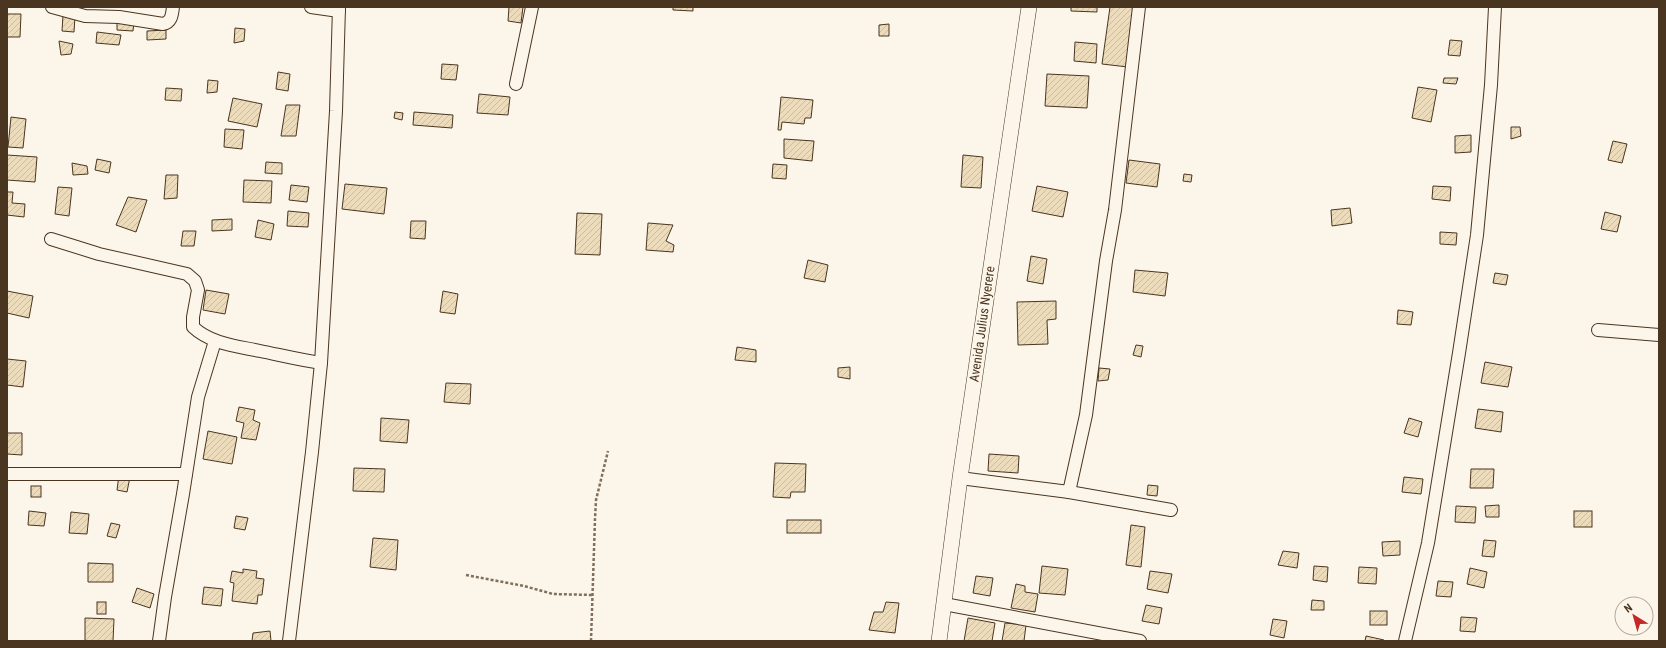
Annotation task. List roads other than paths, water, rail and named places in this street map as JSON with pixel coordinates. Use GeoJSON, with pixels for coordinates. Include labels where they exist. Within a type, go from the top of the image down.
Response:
{"type":"FeatureCollection","features":[{"type":"Feature","properties":{"kind":"street"},"geometry":{"type":"LineString","coordinates":[[52,7],[86,16],[119,17],[163,24],[170,20],[173,7]]}},
{"type":"Feature","properties":{"kind":"street"},"geometry":{"type":"LineString","coordinates":[[289,641],[312,452],[321,363],[335,127],[339,9],[311,7]]}},
{"type":"Feature","properties":{"kind":"street"},"geometry":{"type":"LineString","coordinates":[[516,84],[532,7]]}},
{"type":"Feature","properties":{"kind":"street","name":"Avenida Julius Nyerere"},"geometry":{"type":"LineString","coordinates":[[939,641],[960,478],[1027,7]]}},
{"type":"Feature","properties":{"kind":"street"},"geometry":{"type":"LineString","coordinates":[[1069,492],[1086,415],[1106,261],[1115,210],[1139,7]]}},
{"type":"Feature","properties":{"kind":"street"},"geometry":{"type":"LineString","coordinates":[[1405,641],[1428,543],[1460,353],[1477,235],[1491,85],[1495,7]]}},
{"type":"Feature","properties":{"kind":"street"},"geometry":{"type":"LineString","coordinates":[[51,239],[99,254],[187,274],[195,281],[198,290],[193,316],[193,327],[205,336],[215,340],[299,360],[321,363]]}},
{"type":"Feature","properties":{"kind":"street"},"geometry":{"type":"LineString","coordinates":[[1598,330],[1659,335]]}},
{"type":"Feature","properties":{"kind":"street"},"geometry":{"type":"LineString","coordinates":[[160,641],[165,597],[198,397],[215,340]]}},
{"type":"Feature","properties":{"kind":"street"},"geometry":{"type":"LineString","coordinates":[[7,474],[186,474]]}},
{"type":"Feature","properties":{"kind":"street"},"geometry":{"type":"LineString","coordinates":[[960,478],[1069,492],[1172,510]]}},
{"type":"Feature","properties":{"kind":"street"},"geometry":{"type":"LineString","coordinates":[[944,604],[1140,641]]}}]}
